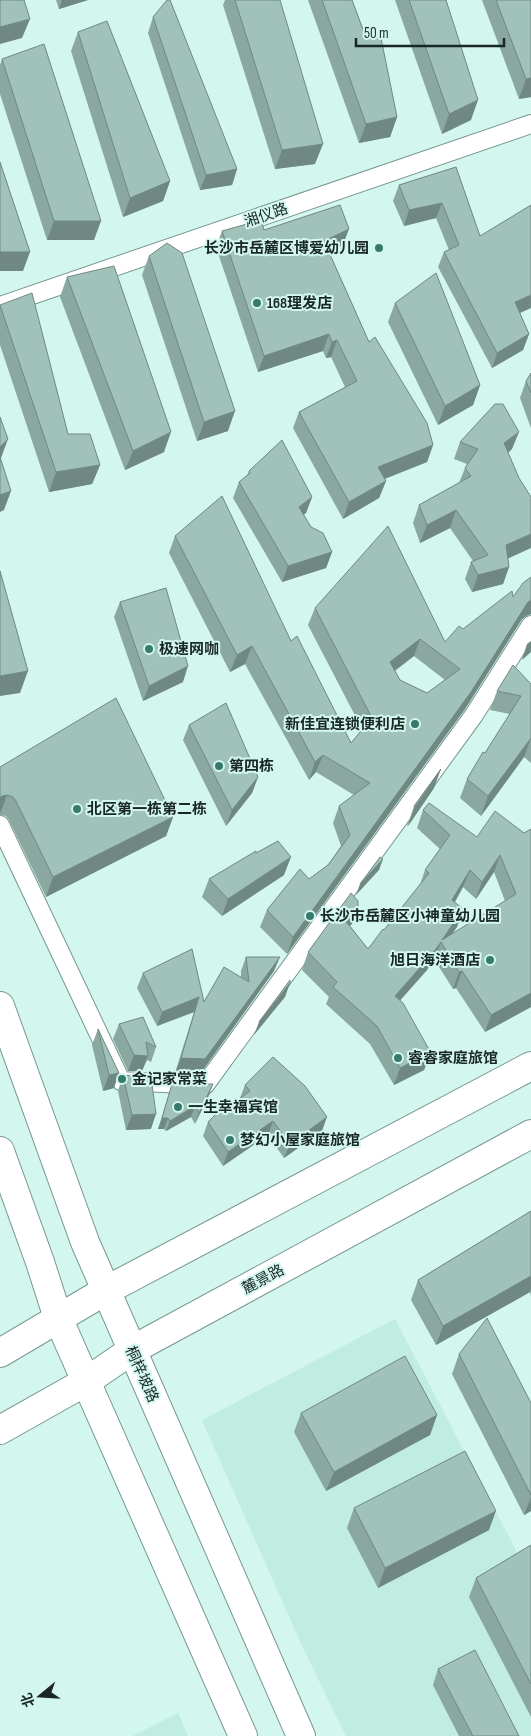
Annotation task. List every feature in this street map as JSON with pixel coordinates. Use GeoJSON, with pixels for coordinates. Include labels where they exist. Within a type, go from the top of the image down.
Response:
{"type":"FeatureCollection","features":[{"type":"Feature","properties":{"kind":"main road","name":"桐梓坡路"},"geometry":{"type":"LineString","coordinates":[[0,1006],[85,1242],[301,1736]]}},
{"type":"Feature","properties":{"kind":"main road"},"geometry":{"type":"LineString","coordinates":[[0,1353],[105,1290],[531,1066]]}},
{"type":"Feature","properties":{"kind":"main road","name":"麓景路"},"geometry":{"type":"LineString","coordinates":[[0,1430],[87,1381],[132,1350],[531,1134]]}},
{"type":"Feature","properties":{"kind":"main road"},"geometry":{"type":"LineString","coordinates":[[0,1151],[58,1318],[243,1736]]}},
{"type":"Feature","properties":{"kind":"street","name":"湘仪路"},"geometry":{"type":"LineString","coordinates":[[0,306],[531,124]]}},
{"type":"Feature","properties":{"kind":"street"},"geometry":{"type":"LineString","coordinates":[[0,825],[121,1081],[205,1084],[474,715],[531,625]]}},
{"type":"Feature","properties":{"kind":"shaded area"},"geometry":{"type":"Polygon","coordinates":[[[395,1319],[531,1579],[531,1736],[346,1736],[303,1648],[202,1420],[395,1319]]]}},
{"type":"Feature","properties":{"kind":"shaded area"},"geometry":{"type":"Polygon","coordinates":[[[178,1713],[188,1736],[133,1736],[178,1713]]]}},
{"type":"Feature","properties":{"kind":"building"},"geometry":{"type":"Polygon","coordinates":[[[0,0],[24,0],[30,19],[0,27],[0,0]]]}},
{"type":"Feature","properties":{"kind":"building"},"geometry":{"type":"Polygon","coordinates":[[[167,0],[170,0],[237,169],[206,175],[153,17],[167,0]]]}},
{"type":"Feature","properties":{"kind":"building"},"geometry":{"type":"Polygon","coordinates":[[[235,0],[280,0],[323,144],[282,150],[235,0]]]}},
{"type":"Feature","properties":{"kind":"building"},"geometry":{"type":"Polygon","coordinates":[[[322,0],[352,0],[365,35],[380,33],[397,117],[366,124],[322,0]]]}},
{"type":"Feature","properties":{"kind":"building"},"geometry":{"type":"Polygon","coordinates":[[[409,0],[446,0],[478,100],[449,114],[409,0]]]}},
{"type":"Feature","properties":{"kind":"building"},"geometry":{"type":"Polygon","coordinates":[[[496,0],[531,0],[531,78],[526,79],[496,0]]]}},
{"type":"Feature","properties":{"kind":"building"},"geometry":{"type":"Polygon","coordinates":[[[107,21],[170,181],[130,198],[78,32],[107,21]]]}},
{"type":"Feature","properties":{"kind":"building"},"geometry":{"type":"Polygon","coordinates":[[[44,44],[101,221],[54,221],[2,59],[44,44]]]}},
{"type":"Feature","properties":{"kind":"building"},"geometry":{"type":"Polygon","coordinates":[[[0,162],[30,252],[0,252],[0,162]]]}},
{"type":"Feature","properties":{"kind":"building"},"geometry":{"type":"Polygon","coordinates":[[[456,167],[480,236],[531,205],[531,295],[515,302],[529,334],[497,353],[444,252],[459,245],[442,203],[409,210],[399,185],[456,167]]]}},
{"type":"Feature","properties":{"kind":"building"},"geometry":{"type":"Polygon","coordinates":[[[340,205],[349,229],[324,241],[369,342],[375,337],[427,423],[433,445],[378,467],[386,481],[349,502],[299,412],[357,381],[337,340],[332,342],[329,334],[264,356],[222,231],[261,220],[264,230],[340,205]]]}},
{"type":"Feature","properties":{"kind":"building"},"geometry":{"type":"Polygon","coordinates":[[[167,243],[182,253],[235,411],[204,422],[149,256],[167,243]]]}},
{"type":"Feature","properties":{"kind":"building"},"geometry":{"type":"Polygon","coordinates":[[[114,266],[171,432],[133,451],[67,277],[114,266]]]}},
{"type":"Feature","properties":{"kind":"building"},"geometry":{"type":"Polygon","coordinates":[[[436,273],[480,385],[445,406],[395,303],[436,273]]]}},
{"type":"Feature","properties":{"kind":"building"},"geometry":{"type":"Polygon","coordinates":[[[32,293],[68,434],[90,434],[100,465],[56,472],[0,305],[32,293]]]}},
{"type":"Feature","properties":{"kind":"building"},"geometry":{"type":"Polygon","coordinates":[[[531,373],[531,393],[526,381],[531,373]]]}},
{"type":"Feature","properties":{"kind":"building"},"geometry":{"type":"Polygon","coordinates":[[[495,404],[503,404],[519,432],[504,443],[519,478],[531,497],[531,534],[506,545],[509,567],[478,575],[471,562],[488,555],[456,510],[427,525],[419,505],[471,476],[465,468],[478,449],[460,442],[495,404]]]}},
{"type":"Feature","properties":{"kind":"building"},"geometry":{"type":"Polygon","coordinates":[[[0,417],[8,439],[0,447],[0,417]]]}},
{"type":"Feature","properties":{"kind":"building"},"geometry":{"type":"Polygon","coordinates":[[[282,440],[312,497],[299,507],[311,527],[323,533],[332,552],[288,566],[239,482],[282,440]]]}},
{"type":"Feature","properties":{"kind":"building"},"geometry":{"type":"Polygon","coordinates":[[[0,457],[11,491],[0,495],[0,457]]]}},
{"type":"Feature","properties":{"kind":"building"},"geometry":{"type":"Polygon","coordinates":[[[222,496],[291,641],[297,636],[351,743],[372,718],[315,608],[388,526],[445,642],[459,626],[463,629],[512,591],[513,597],[523,583],[531,577],[531,600],[471,692],[293,937],[267,910],[300,869],[309,879],[328,865],[350,835],[339,806],[370,783],[323,755],[315,762],[252,646],[237,655],[175,536],[222,496]],[[420,639],[390,662],[400,680],[427,693],[460,669],[420,639]]]}},
{"type":"Feature","properties":{"kind":"building"},"geometry":{"type":"Polygon","coordinates":[[[0,571],[28,671],[0,676],[0,571]]]}},
{"type":"Feature","properties":{"kind":"building","name":"极速网咖"},"geometry":{"type":"Polygon","coordinates":[[[166,588],[188,666],[149,686],[120,602],[166,588]]]}},
{"type":"Feature","properties":{"kind":"building"},"geometry":{"type":"Polygon","coordinates":[[[513,665],[531,684],[531,738],[488,796],[467,779],[521,696],[497,691],[513,665]]]}},
{"type":"Feature","properties":{"kind":"building","name":"北区第一栋第二栋"},"geometry":{"type":"Polygon","coordinates":[[[116,698],[173,817],[53,877],[16,801],[13,797],[7,795],[0,798],[0,767],[116,698]]]}},
{"type":"Feature","properties":{"kind":"building","name":"第四栋"},"geometry":{"type":"Polygon","coordinates":[[[226,703],[258,777],[232,810],[189,725],[226,703]]]}},
{"type":"Feature","properties":{"kind":"building"},"geometry":{"type":"Polygon","coordinates":[[[441,769],[415,807],[414,806],[441,769]]]}},
{"type":"Feature","properties":{"kind":"building"},"geometry":{"type":"Polygon","coordinates":[[[429,803],[477,837],[495,811],[524,833],[531,829],[531,993],[491,1015],[462,971],[459,972],[441,942],[395,996],[403,1003],[431,1053],[400,1068],[377,1026],[333,987],[337,982],[308,952],[351,893],[358,901],[358,907],[344,919],[368,949],[384,930],[429,873],[425,870],[450,835],[423,810],[429,803]],[[500,855],[482,882],[470,870],[452,900],[463,909],[442,940],[516,894],[500,855]]]}},
{"type":"Feature","properties":{"kind":"building"},"geometry":{"type":"Polygon","coordinates":[[[278,841],[291,857],[228,899],[209,879],[256,851],[256,853],[278,841]]]}},
{"type":"Feature","properties":{"kind":"building"},"geometry":{"type":"Polygon","coordinates":[[[380,857],[383,859],[360,884],[380,857]]]}},
{"type":"Feature","properties":{"kind":"building"},"geometry":{"type":"Polygon","coordinates":[[[192,949],[204,1002],[224,967],[249,982],[246,957],[280,957],[205,1059],[181,1058],[199,997],[162,1012],[143,973],[192,949]]]}},
{"type":"Feature","properties":{"kind":"building"},"geometry":{"type":"Polygon","coordinates":[[[290,980],[290,983],[259,1022],[290,980]]]}},
{"type":"Feature","properties":{"kind":"building"},"geometry":{"type":"Polygon","coordinates":[[[143,1017],[156,1047],[146,1042],[148,1056],[134,1055],[119,1024],[143,1017]]]}},
{"type":"Feature","properties":{"kind":"building"},"geometry":{"type":"Polygon","coordinates":[[[98,1029],[119,1073],[109,1075],[98,1029]]]}},
{"type":"Feature","properties":{"kind":"building"},"geometry":{"type":"Polygon","coordinates":[[[273,1057],[305,1086],[327,1117],[290,1144],[273,1121],[228,1152],[208,1122],[221,1109],[223,1111],[250,1091],[245,1085],[273,1057]]]}},
{"type":"Feature","properties":{"kind":"building"},"geometry":{"type":"Polygon","coordinates":[[[123,1075],[151,1077],[156,1114],[132,1115],[123,1075]]]}},
{"type":"Feature","properties":{"kind":"building","name":"一生幸福宾馆"},"geometry":{"type":"Polygon","coordinates":[[[172,1084],[213,1084],[199,1113],[195,1106],[170,1121],[168,1118],[162,1118],[172,1084]]]}},
{"type":"Feature","properties":{"kind":"building"},"geometry":{"type":"Polygon","coordinates":[[[531,1211],[531,1276],[443,1326],[418,1280],[531,1211]]]}},
{"type":"Feature","properties":{"kind":"building"},"geometry":{"type":"Polygon","coordinates":[[[487,1318],[531,1403],[531,1495],[459,1354],[487,1318]]]}},
{"type":"Feature","properties":{"kind":"building"},"geometry":{"type":"Polygon","coordinates":[[[405,1356],[437,1415],[334,1472],[301,1413],[405,1356]]]}},
{"type":"Feature","properties":{"kind":"building"},"geometry":{"type":"Polygon","coordinates":[[[465,1451],[496,1511],[385,1568],[354,1508],[465,1451]]]}},
{"type":"Feature","properties":{"kind":"building"},"geometry":{"type":"Polygon","coordinates":[[[531,1545],[531,1684],[476,1578],[531,1545]]]}},
{"type":"Feature","properties":{"kind":"building"},"geometry":{"type":"Polygon","coordinates":[[[475,1650],[519,1736],[473,1736],[438,1669],[475,1650]]]}},
{"type":"Feature","properties":{"kind":"place","name":"长沙市岳麓区博爱幼儿园"},"geometry":{"type":"Point","coordinates":[379,248]}},
{"type":"Feature","properties":{"kind":"place","name":"168理发店"},"geometry":{"type":"Point","coordinates":[257,303]}},
{"type":"Feature","properties":{"kind":"place","name":"极速网咖"},"geometry":{"type":"Point","coordinates":[149,649]}},
{"type":"Feature","properties":{"kind":"place","name":"新佳宜连锁便利店"},"geometry":{"type":"Point","coordinates":[415,724]}},
{"type":"Feature","properties":{"kind":"place","name":"第四栋"},"geometry":{"type":"Point","coordinates":[219,766]}},
{"type":"Feature","properties":{"kind":"place","name":"北区第一栋第二栋"},"geometry":{"type":"Point","coordinates":[77,809]}},
{"type":"Feature","properties":{"kind":"place","name":"长沙市岳麓区小神童幼儿园"},"geometry":{"type":"Point","coordinates":[310,916]}},
{"type":"Feature","properties":{"kind":"place","name":"旭日海洋酒店"},"geometry":{"type":"Point","coordinates":[490,960]}},
{"type":"Feature","properties":{"kind":"place","name":"睿睿家庭旅馆"},"geometry":{"type":"Point","coordinates":[398,1058]}},
{"type":"Feature","properties":{"kind":"place","name":"金记家常菜"},"geometry":{"type":"Point","coordinates":[122,1079]}},
{"type":"Feature","properties":{"kind":"place","name":"一生幸福宾馆"},"geometry":{"type":"Point","coordinates":[178,1107]}},
{"type":"Feature","properties":{"kind":"place","name":"梦幻小屋家庭旅馆"},"geometry":{"type":"Point","coordinates":[230,1140]}}]}
